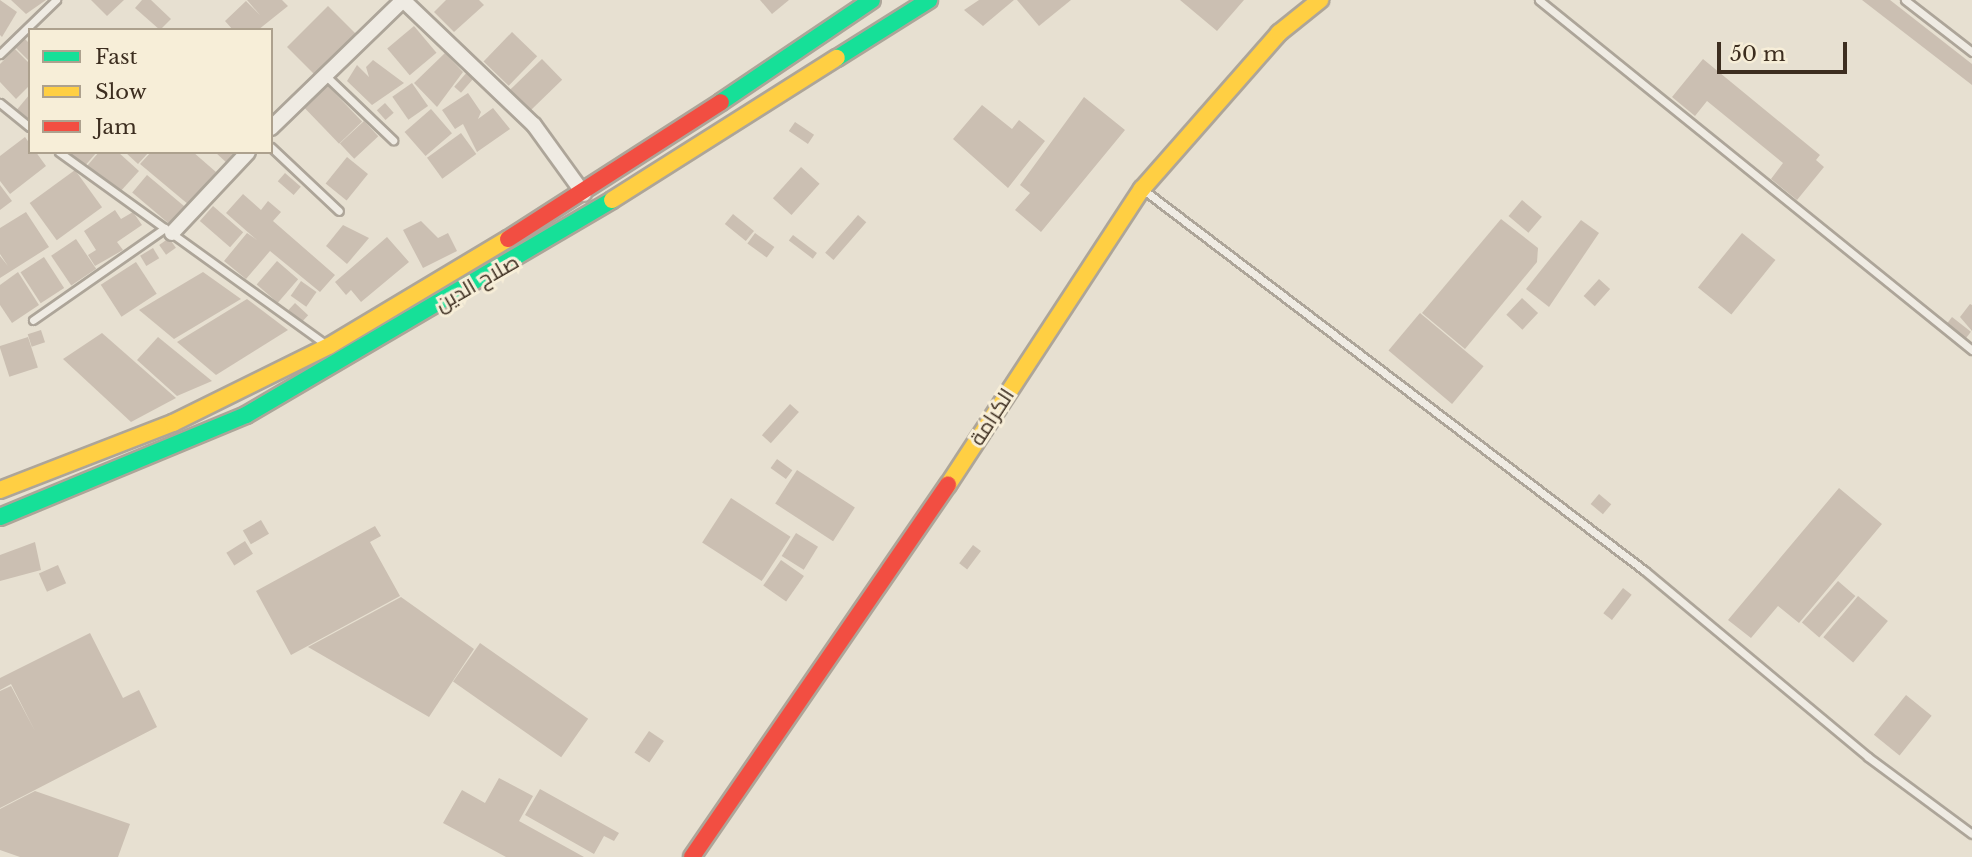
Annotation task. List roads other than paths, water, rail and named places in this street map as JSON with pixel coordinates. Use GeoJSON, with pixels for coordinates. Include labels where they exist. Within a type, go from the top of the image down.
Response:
{"type":"FeatureCollection","features":[{"type":"Feature","properties":{"kind":"main road","name":"صلاح الدين"},"geometry":{"type":"LineString","coordinates":[[0,491],[173,423],[329,346],[584,194],[872,0]]}},
{"type":"Feature","properties":{"kind":"main road","name":"صلاح الدين"},"geometry":{"type":"LineString","coordinates":[[0,517],[246,415],[524,255],[929,0]]}},
{"type":"Feature","properties":{"kind":"main road","name":"الكرامة"},"geometry":{"type":"LineString","coordinates":[[692,857],[844,643],[1142,189],[1279,33],[1320,0]]}},
{"type":"Feature","properties":{"kind":"street"},"geometry":{"type":"LineString","coordinates":[[273,126],[403,0],[534,125],[584,194]]}},
{"type":"Feature","properties":{"kind":"street"},"geometry":{"type":"LineString","coordinates":[[168,231],[245,154]]}},
{"type":"Feature","properties":{"kind":"lane"},"geometry":{"type":"LineString","coordinates":[[0,54],[57,0]]}},
{"type":"Feature","properties":{"kind":"lane"},"geometry":{"type":"LineString","coordinates":[[1539,0],[1972,351]]}},
{"type":"Feature","properties":{"kind":"lane"},"geometry":{"type":"LineString","coordinates":[[1905,0],[1972,52]]}},
{"type":"Feature","properties":{"kind":"lane"},"geometry":{"type":"LineString","coordinates":[[326,76],[393,140]]}},
{"type":"Feature","properties":{"kind":"lane"},"geometry":{"type":"LineString","coordinates":[[0,103],[28,125]]}},
{"type":"Feature","properties":{"kind":"lane"},"geometry":{"type":"LineString","coordinates":[[273,149],[339,211]]}},
{"type":"Feature","properties":{"kind":"lane"},"geometry":{"type":"LineString","coordinates":[[62,154],[329,346]]}},
{"type":"Feature","properties":{"kind":"lane"},"geometry":{"type":"LineString","coordinates":[[1142,189],[1645,571],[1868,757],[1972,834]]}},
{"type":"Feature","properties":{"kind":"lane"},"geometry":{"type":"LineString","coordinates":[[33,320],[168,231]]}}]}
